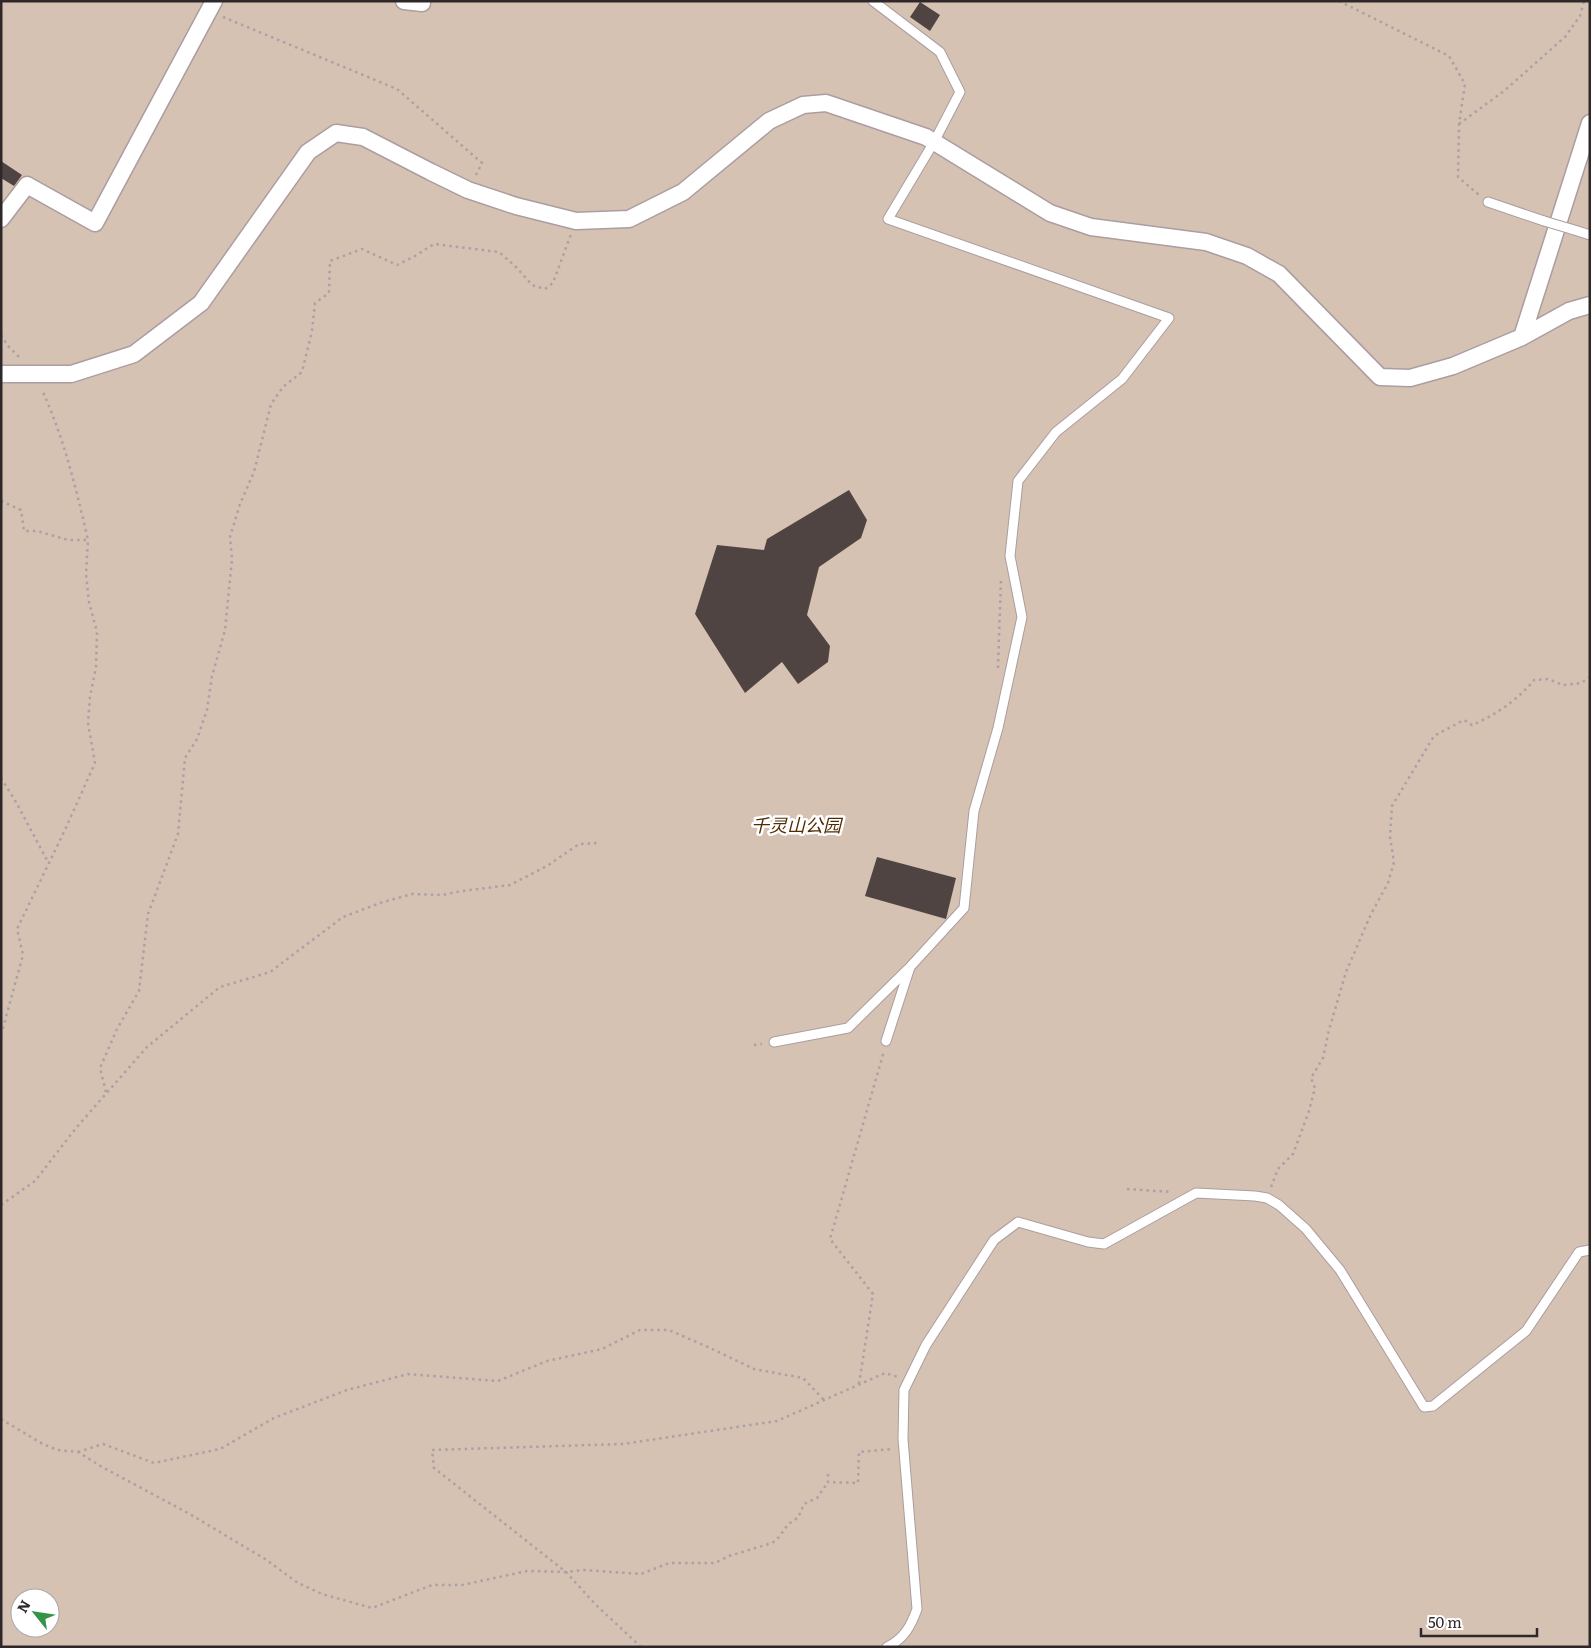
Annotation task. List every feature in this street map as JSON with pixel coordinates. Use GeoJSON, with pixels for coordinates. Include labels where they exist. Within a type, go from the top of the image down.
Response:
{"type":"FeatureCollection","features":[{"type":"Feature","properties":{"kind":"street"},"geometry":{"type":"LineString","coordinates":[[404,1],[422,3]]}},
{"type":"Feature","properties":{"kind":"street"},"geometry":{"type":"LineString","coordinates":[[1,219],[27,185],[95,223],[211,6]]}},
{"type":"Feature","properties":{"kind":"street"},"geometry":{"type":"LineString","coordinates":[[1,374],[70,374],[134,354],[201,303],[308,152],[336,133],[363,137],[468,190],[516,206],[576,221],[629,218],[683,192],[769,121],[803,105],[826,103],[926,137],[1050,213],[1091,227],[1206,242],[1248,256],[1279,274],[1380,377],[1410,378],[1453,366],[1522,337],[1569,311],[1590,304]]}},
{"type":"Feature","properties":{"kind":"street"},"geometry":{"type":"LineString","coordinates":[[1522,337],[1590,123]]}},
{"type":"Feature","properties":{"kind":"lane"},"geometry":{"type":"LineString","coordinates":[[774,1042],[848,1028],[910,968],[964,908],[974,812],[998,728],[1022,617],[1010,556],[1018,480],[1056,432],[1122,379],[1169,318],[888,220],[934,142],[960,92],[940,52],[872,1]]}},
{"type":"Feature","properties":{"kind":"lane"},"geometry":{"type":"LineString","coordinates":[[1488,202],[1590,236]]}},
{"type":"Feature","properties":{"kind":"lane"},"geometry":{"type":"LineString","coordinates":[[886,1041],[910,968]]}},
{"type":"Feature","properties":{"kind":"lane"},"geometry":{"type":"LineString","coordinates":[[887,1647],[896,1643],[911,1628],[917,1609],[903,1448],[904,1390],[926,1345],[994,1240],[1018,1222],[1088,1242],[1104,1244],[1196,1193],[1266,1198],[1278,1205],[1306,1229],[1340,1270],[1424,1407],[1433,1406],[1526,1332],[1580,1252],[1590,1250]]}},
{"type":"Feature","properties":{"kind":"path"},"geometry":{"type":"LineString","coordinates":[[1339,1],[1449,56],[1465,84],[1459,124],[1458,177],[1488,202]]}},
{"type":"Feature","properties":{"kind":"path"},"geometry":{"type":"LineString","coordinates":[[1459,124],[1504,91],[1565,37],[1580,16],[1584,1]]}},
{"type":"Feature","properties":{"kind":"path"},"geometry":{"type":"LineString","coordinates":[[211,6],[397,89],[482,163],[468,190]]}},
{"type":"Feature","properties":{"kind":"path"},"geometry":{"type":"LineString","coordinates":[[106,1092],[100,1068],[116,1029],[139,991],[148,914],[178,834],[185,758],[197,739],[206,710],[212,676],[226,630],[232,559],[230,538],[240,504],[254,472],[271,404],[283,387],[302,372],[312,331],[315,303],[329,293],[330,261],[362,249],[397,264],[434,244],[499,252],[516,267],[532,286],[546,289],[553,283],[576,221]]}},
{"type":"Feature","properties":{"kind":"path"},"geometry":{"type":"LineString","coordinates":[[1,335],[8,346],[35,374],[52,411],[66,449],[88,540],[86,574],[88,593],[97,632],[96,667],[90,697],[88,723],[95,763],[17,929],[23,955],[1,1034]]}},
{"type":"Feature","properties":{"kind":"path"},"geometry":{"type":"LineString","coordinates":[[1,501],[21,510],[24,531],[38,531],[68,540],[88,540]]}},
{"type":"Feature","properties":{"kind":"path"},"geometry":{"type":"LineString","coordinates":[[998,668],[1002,563],[1010,556]]}},
{"type":"Feature","properties":{"kind":"path"},"geometry":{"type":"LineString","coordinates":[[1266,1198],[1278,1170],[1293,1154],[1309,1111],[1315,1088],[1311,1078],[1323,1058],[1346,972],[1371,914],[1388,883],[1394,862],[1390,837],[1392,806],[1434,736],[1464,720],[1472,725],[1485,720],[1526,691],[1534,680],[1548,679],[1563,685],[1581,683],[1590,677]]}},
{"type":"Feature","properties":{"kind":"path"},"geometry":{"type":"LineString","coordinates":[[1,778],[48,862]]}},
{"type":"Feature","properties":{"kind":"path"},"geometry":{"type":"LineString","coordinates":[[1,1205],[36,1181],[106,1092],[147,1048],[220,987],[270,972],[343,917],[380,903],[412,894],[442,895],[510,885],[548,866],[579,844],[597,843]]}},
{"type":"Feature","properties":{"kind":"path"},"geometry":{"type":"LineString","coordinates":[[859,1384],[873,1294],[830,1239],[886,1041]]}},
{"type":"Feature","properties":{"kind":"path"},"geometry":{"type":"LineString","coordinates":[[1127,1189],[1196,1193]]}},
{"type":"Feature","properties":{"kind":"path"},"geometry":{"type":"LineString","coordinates":[[1,1420],[57,1450],[78,1452],[103,1444],[154,1463],[220,1449],[274,1418],[348,1390],[408,1374],[498,1381],[547,1361],[602,1349],[640,1330],[669,1330],[754,1369],[803,1378],[824,1400]]}},
{"type":"Feature","properties":{"kind":"path"},"geometry":{"type":"LineString","coordinates":[[641,1647],[595,1604],[566,1572],[434,1468],[432,1450],[623,1444],[776,1421],[885,1373],[909,1381]]}},
{"type":"Feature","properties":{"kind":"path"},"geometry":{"type":"LineString","coordinates":[[828,1482],[858,1483],[859,1452],[903,1448]]}},
{"type":"Feature","properties":{"kind":"path"},"geometry":{"type":"LineString","coordinates":[[78,1452],[248,1548],[298,1583],[322,1594],[372,1608],[432,1585],[462,1585],[526,1571],[566,1572],[584,1570],[641,1574],[669,1564],[716,1563],[729,1556],[772,1543],[778,1539],[788,1523],[798,1518],[804,1504],[817,1498],[828,1482],[828,1474]]}},
{"type":"Feature","properties":{"kind":"green space","name":"千灵山公园"},"geometry":{"type":"Polygon","coordinates":[[[1,1],[1590,1],[1590,1647],[1,1647],[1,1]]]}},
{"type":"Feature","properties":{"kind":"building"},"geometry":{"type":"Polygon","coordinates":[[[920,2],[940,15],[930,31],[910,17],[920,2]]]}},
{"type":"Feature","properties":{"kind":"building"},"geometry":{"type":"Polygon","coordinates":[[[1,161],[22,175],[14,186],[1,178],[1,161]]]}},
{"type":"Feature","properties":{"kind":"building"},"geometry":{"type":"Polygon","coordinates":[[[849,490],[867,520],[861,538],[819,567],[807,615],[830,646],[828,662],[798,684],[782,662],[745,693],[695,614],[717,545],[764,550],[767,539],[849,490]]]}},
{"type":"Feature","properties":{"kind":"building"},"geometry":{"type":"Polygon","coordinates":[[[877,857],[956,878],[946,919],[865,896],[877,857]]]}}]}
